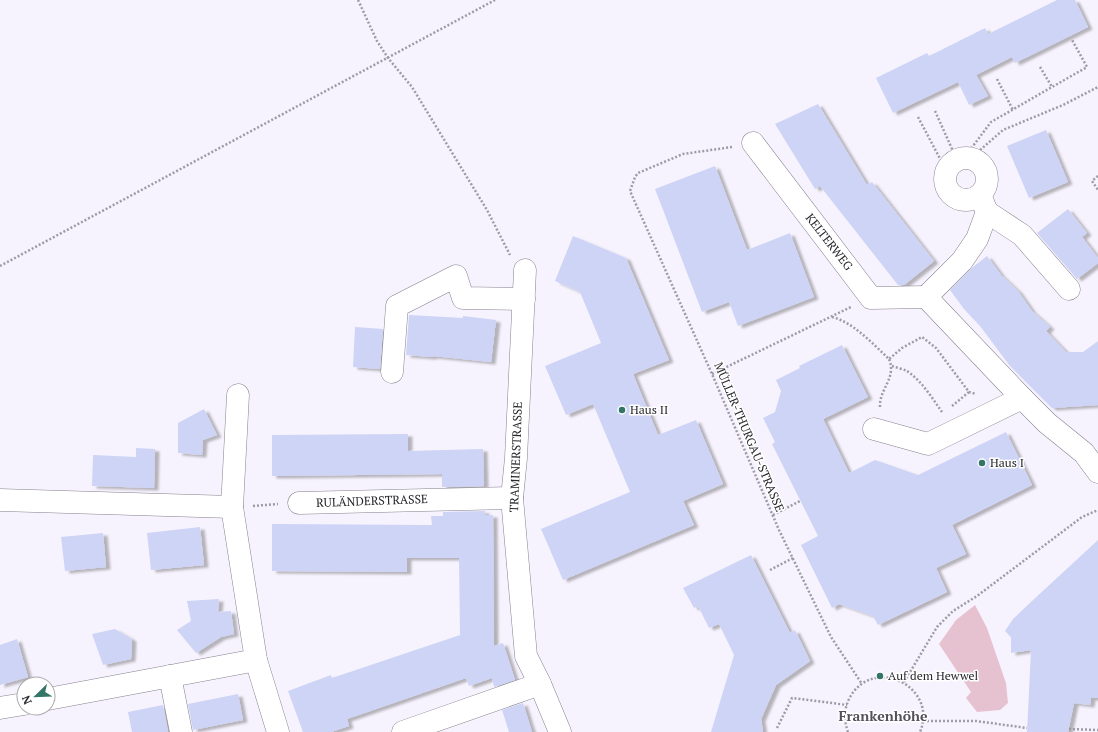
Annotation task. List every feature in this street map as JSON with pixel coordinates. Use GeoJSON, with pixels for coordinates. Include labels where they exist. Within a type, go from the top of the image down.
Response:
{"type":"FeatureCollection","features":[{"type":"Feature","properties":{"kind":"street","name":"KELTERWEG"},"geometry":{"type":"LineString","coordinates":[[753,143],[872,298]]}},
{"type":"Feature","properties":{"kind":"street"},"geometry":{"type":"LineString","coordinates":[[872,298],[926,297],[962,261],[977,239],[984,203],[984,190],[987,184],[986,171],[977,161],[959,161],[944,177],[948,191],[959,200],[967,201],[974,199],[984,203],[1022,235],[1069,288]]}},
{"type":"Feature","properties":{"kind":"street","name":"TRAMINERSTRASSE"},"geometry":{"type":"LineString","coordinates":[[525,270],[516,458],[512,498],[526,656],[540,684],[560,732]]}},
{"type":"Feature","properties":{"kind":"street"},"geometry":{"type":"LineString","coordinates":[[392,372],[397,306],[456,276],[463,298],[524,299]]}},
{"type":"Feature","properties":{"kind":"street"},"geometry":{"type":"LineString","coordinates":[[926,297],[1013,402],[1091,452],[1098,472]]}},
{"type":"Feature","properties":{"kind":"street"},"geometry":{"type":"LineString","coordinates":[[238,395],[232,506],[256,660],[278,732]]}},
{"type":"Feature","properties":{"kind":"street"},"geometry":{"type":"LineString","coordinates":[[874,429],[928,444],[1013,402]]}},
{"type":"Feature","properties":{"kind":"street","name":"RULÄNDERSTRASSE"},"geometry":{"type":"LineString","coordinates":[[299,503],[512,498]]}},
{"type":"Feature","properties":{"kind":"street"},"geometry":{"type":"LineString","coordinates":[[0,500],[232,506]]}},
{"type":"Feature","properties":{"kind":"street"},"geometry":{"type":"LineString","coordinates":[[56,697],[256,660]]}},
{"type":"Feature","properties":{"kind":"street"},"geometry":{"type":"LineString","coordinates":[[170,676],[181,732]]}},
{"type":"Feature","properties":{"kind":"street"},"geometry":{"type":"LineString","coordinates":[[403,732],[540,684]]}},
{"type":"Feature","properties":{"kind":"street"},"geometry":{"type":"LineString","coordinates":[[0,708],[16,705]]}},
{"type":"Feature","properties":{"kind":"path"},"geometry":{"type":"LineString","coordinates":[[358,0],[377,41],[388,58],[412,86],[487,210],[510,256],[525,270]]}},
{"type":"Feature","properties":{"kind":"path"},"geometry":{"type":"LineString","coordinates":[[0,266],[495,0]]}},
{"type":"Feature","properties":{"kind":"path"},"geometry":{"type":"LineString","coordinates":[[959,161],[991,122],[1087,68],[1072,40]]}},
{"type":"Feature","properties":{"kind":"path"},"geometry":{"type":"LineString","coordinates":[[1040,67],[1052,88]]}},
{"type":"Feature","properties":{"kind":"path"},"geometry":{"type":"LineString","coordinates":[[997,79],[1013,110]]}},
{"type":"Feature","properties":{"kind":"path"},"geometry":{"type":"LineString","coordinates":[[959,161],[1003,130],[1070,102],[1098,87]]}},
{"type":"Feature","properties":{"kind":"path"},"geometry":{"type":"LineString","coordinates":[[935,111],[959,161]]}},
{"type":"Feature","properties":{"kind":"path"},"geometry":{"type":"LineString","coordinates":[[918,117],[959,161]]}},
{"type":"Feature","properties":{"kind":"path","name":"MÜLLER-THURGAU-STRASSE"},"geometry":{"type":"LineString","coordinates":[[753,143],[683,154],[638,173],[630,191],[793,558],[831,637],[862,684]]}},
{"type":"Feature","properties":{"kind":"path"},"geometry":{"type":"LineString","coordinates":[[1098,176],[1092,181],[1098,190]]}},
{"type":"Feature","properties":{"kind":"path"},"geometry":{"type":"LineString","coordinates":[[712,374],[872,298]]}},
{"type":"Feature","properties":{"kind":"path"},"geometry":{"type":"LineString","coordinates":[[832,317],[840,319],[851,326],[889,359],[892,366],[889,380],[880,400],[880,414],[874,429]]}},
{"type":"Feature","properties":{"kind":"path"},"geometry":{"type":"LineString","coordinates":[[889,359],[902,348],[922,337],[936,348],[969,392],[994,400],[1013,402]]}},
{"type":"Feature","properties":{"kind":"path"},"geometry":{"type":"LineString","coordinates":[[892,366],[906,370],[916,379],[928,392],[942,412],[969,392]]}},
{"type":"Feature","properties":{"kind":"path"},"geometry":{"type":"LineString","coordinates":[[773,515],[800,501]]}},
{"type":"Feature","properties":{"kind":"path","name":"RULÄNDERSTRASSE"},"geometry":{"type":"LineString","coordinates":[[232,506],[299,503]]}},
{"type":"Feature","properties":{"kind":"path"},"geometry":{"type":"LineString","coordinates":[[904,682],[937,627],[953,611],[977,596],[1082,517],[1098,510]]}},
{"type":"Feature","properties":{"kind":"path"},"geometry":{"type":"LineString","coordinates":[[770,570],[793,558]]}},
{"type":"Feature","properties":{"kind":"path"},"geometry":{"type":"LineString","coordinates":[[847,731],[845,718],[846,705],[852,693],[862,684],[872,679],[883,677],[894,678],[904,682],[913,690],[919,699],[923,710],[923,721],[920,732]]}},
{"type":"Feature","properties":{"kind":"path"},"geometry":{"type":"LineString","coordinates":[[777,728],[792,698],[846,705]]}},
{"type":"Feature","properties":{"kind":"path"},"geometry":{"type":"LineString","coordinates":[[923,721],[976,721],[1027,728]]}},
{"type":"Feature","properties":{"kind":"path"},"geometry":{"type":"LineString","coordinates":[[1069,729],[1098,730]]}},
{"type":"Feature","properties":{"kind":"shaded area"},"geometry":{"type":"Polygon","coordinates":[[[975,605],[987,628],[1006,683],[1008,703],[1000,710],[977,712],[966,698],[971,692],[939,644],[956,620],[975,605]]]}},
{"type":"Feature","properties":{"kind":"building"},"geometry":{"type":"Polygon","coordinates":[[[1057,0],[1075,0],[1088,27],[1015,63],[1012,57],[976,75],[988,96],[969,105],[958,82],[893,113],[876,78],[927,53],[929,56],[985,28],[988,34],[1057,0]]]}},
{"type":"Feature","properties":{"kind":"building"},"geometry":{"type":"Polygon","coordinates":[[[818,104],[867,185],[872,182],[934,261],[904,285],[898,285],[820,186],[815,189],[775,124],[818,104]]]}},
{"type":"Feature","properties":{"kind":"building"},"geometry":{"type":"Polygon","coordinates":[[[1046,130],[1068,182],[1029,198],[1007,146],[1046,130]]]}},
{"type":"Feature","properties":{"kind":"building"},"geometry":{"type":"Polygon","coordinates":[[[715,166],[747,250],[790,233],[814,297],[738,326],[729,302],[702,312],[655,189],[715,166]]]}},
{"type":"Feature","properties":{"kind":"building"},"geometry":{"type":"Polygon","coordinates":[[[1068,209],[1087,233],[1082,237],[1098,258],[1098,263],[1077,279],[1037,233],[1068,209]]]}},
{"type":"Feature","properties":{"kind":"building","name":"Haus II"},"geometry":{"type":"Polygon","coordinates":[[[573,236],[626,258],[669,360],[633,374],[658,435],[696,420],[723,484],[683,501],[694,525],[563,580],[541,529],[630,492],[593,404],[566,415],[545,366],[601,343],[580,292],[555,281],[573,236]]]}},
{"type":"Feature","properties":{"kind":"building"},"geometry":{"type":"Polygon","coordinates":[[[987,256],[1001,275],[1018,291],[1032,311],[1050,327],[1046,331],[1066,352],[1083,352],[1098,341],[1098,405],[1052,408],[1010,366],[980,326],[964,309],[950,290],[973,267],[987,256]]]}},
{"type":"Feature","properties":{"kind":"building"},"geometry":{"type":"Polygon","coordinates":[[[409,315],[463,318],[463,316],[496,320],[491,362],[433,356],[406,355],[409,315]]]}},
{"type":"Feature","properties":{"kind":"building"},"geometry":{"type":"Polygon","coordinates":[[[355,327],[383,329],[380,369],[353,367],[355,327]]]}},
{"type":"Feature","properties":{"kind":"building","name":"Haus I"},"geometry":{"type":"Polygon","coordinates":[[[842,345],[868,397],[823,419],[849,473],[875,460],[918,475],[1006,432],[1032,485],[952,525],[966,554],[936,568],[947,592],[878,625],[873,616],[839,604],[832,608],[801,545],[818,536],[772,444],[775,442],[763,418],[775,412],[781,391],[776,380],[800,368],[799,366],[842,345]]]}},
{"type":"Feature","properties":{"kind":"building"},"geometry":{"type":"Polygon","coordinates":[[[204,409],[217,435],[203,440],[202,455],[178,453],[178,423],[204,409]]]}},
{"type":"Feature","properties":{"kind":"building"},"geometry":{"type":"Polygon","coordinates":[[[408,434],[408,451],[483,449],[484,486],[442,487],[442,474],[272,476],[272,435],[408,434]]]}},
{"type":"Feature","properties":{"kind":"building"},"geometry":{"type":"Polygon","coordinates":[[[136,448],[155,449],[154,488],[92,486],[93,455],[136,457],[136,448]]]}},
{"type":"Feature","properties":{"kind":"building"},"geometry":{"type":"Polygon","coordinates":[[[485,511],[485,515],[493,515],[494,646],[503,643],[515,680],[494,687],[492,678],[469,686],[466,678],[347,719],[349,726],[331,732],[303,732],[288,691],[331,675],[332,678],[460,635],[459,558],[407,558],[407,572],[272,571],[272,524],[432,525],[431,516],[443,516],[443,512],[485,511]]]}},
{"type":"Feature","properties":{"kind":"building"},"geometry":{"type":"Polygon","coordinates":[[[200,527],[204,565],[151,570],[147,533],[200,527]]]}},
{"type":"Feature","properties":{"kind":"building"},"geometry":{"type":"Polygon","coordinates":[[[103,533],[106,567],[65,571],[61,537],[103,533]]]}},
{"type":"Feature","properties":{"kind":"building"},"geometry":{"type":"Polygon","coordinates":[[[1098,540],[1098,698],[1091,698],[1090,705],[1074,703],[1068,732],[1027,732],[1031,650],[1011,653],[1011,637],[1005,631],[1013,619],[1098,540]]]}},
{"type":"Feature","properties":{"kind":"building"},"geometry":{"type":"Polygon","coordinates":[[[751,555],[790,633],[795,630],[810,661],[776,685],[761,719],[763,732],[711,732],[734,655],[719,624],[709,628],[698,606],[694,608],[683,588],[751,555]]]}},
{"type":"Feature","properties":{"kind":"building"},"geometry":{"type":"Polygon","coordinates":[[[219,599],[218,612],[231,611],[234,634],[221,637],[196,653],[177,630],[191,621],[187,601],[219,599]]]}},
{"type":"Feature","properties":{"kind":"building"},"geometry":{"type":"Polygon","coordinates":[[[115,629],[132,639],[131,659],[103,665],[92,634],[115,629]]]}},
{"type":"Feature","properties":{"kind":"building"},"geometry":{"type":"Polygon","coordinates":[[[17,639],[28,676],[16,676],[16,680],[0,685],[0,645],[17,639]]]}},
{"type":"Feature","properties":{"kind":"building"},"geometry":{"type":"Polygon","coordinates":[[[238,694],[243,720],[193,730],[188,704],[238,694]]]}},
{"type":"Feature","properties":{"kind":"building"},"geometry":{"type":"Polygon","coordinates":[[[523,703],[532,732],[509,732],[502,710],[523,703]]]}},
{"type":"Feature","properties":{"kind":"building"},"geometry":{"type":"Polygon","coordinates":[[[163,705],[168,732],[132,732],[128,712],[163,705]]]}},
{"type":"Feature","properties":{"kind":"place","name":"Haus II"},"geometry":{"type":"Point","coordinates":[622,410]}},
{"type":"Feature","properties":{"kind":"place","name":"Haus I"},"geometry":{"type":"Point","coordinates":[982,463]}},
{"type":"Feature","properties":{"kind":"place","name":"Auf dem Hewwel"},"geometry":{"type":"Point","coordinates":[880,676]}},
{"type":"Feature","properties":{"kind":"district","name":"Frankenhöhe"},"geometry":{"type":"Point","coordinates":[883,716]}}]}
